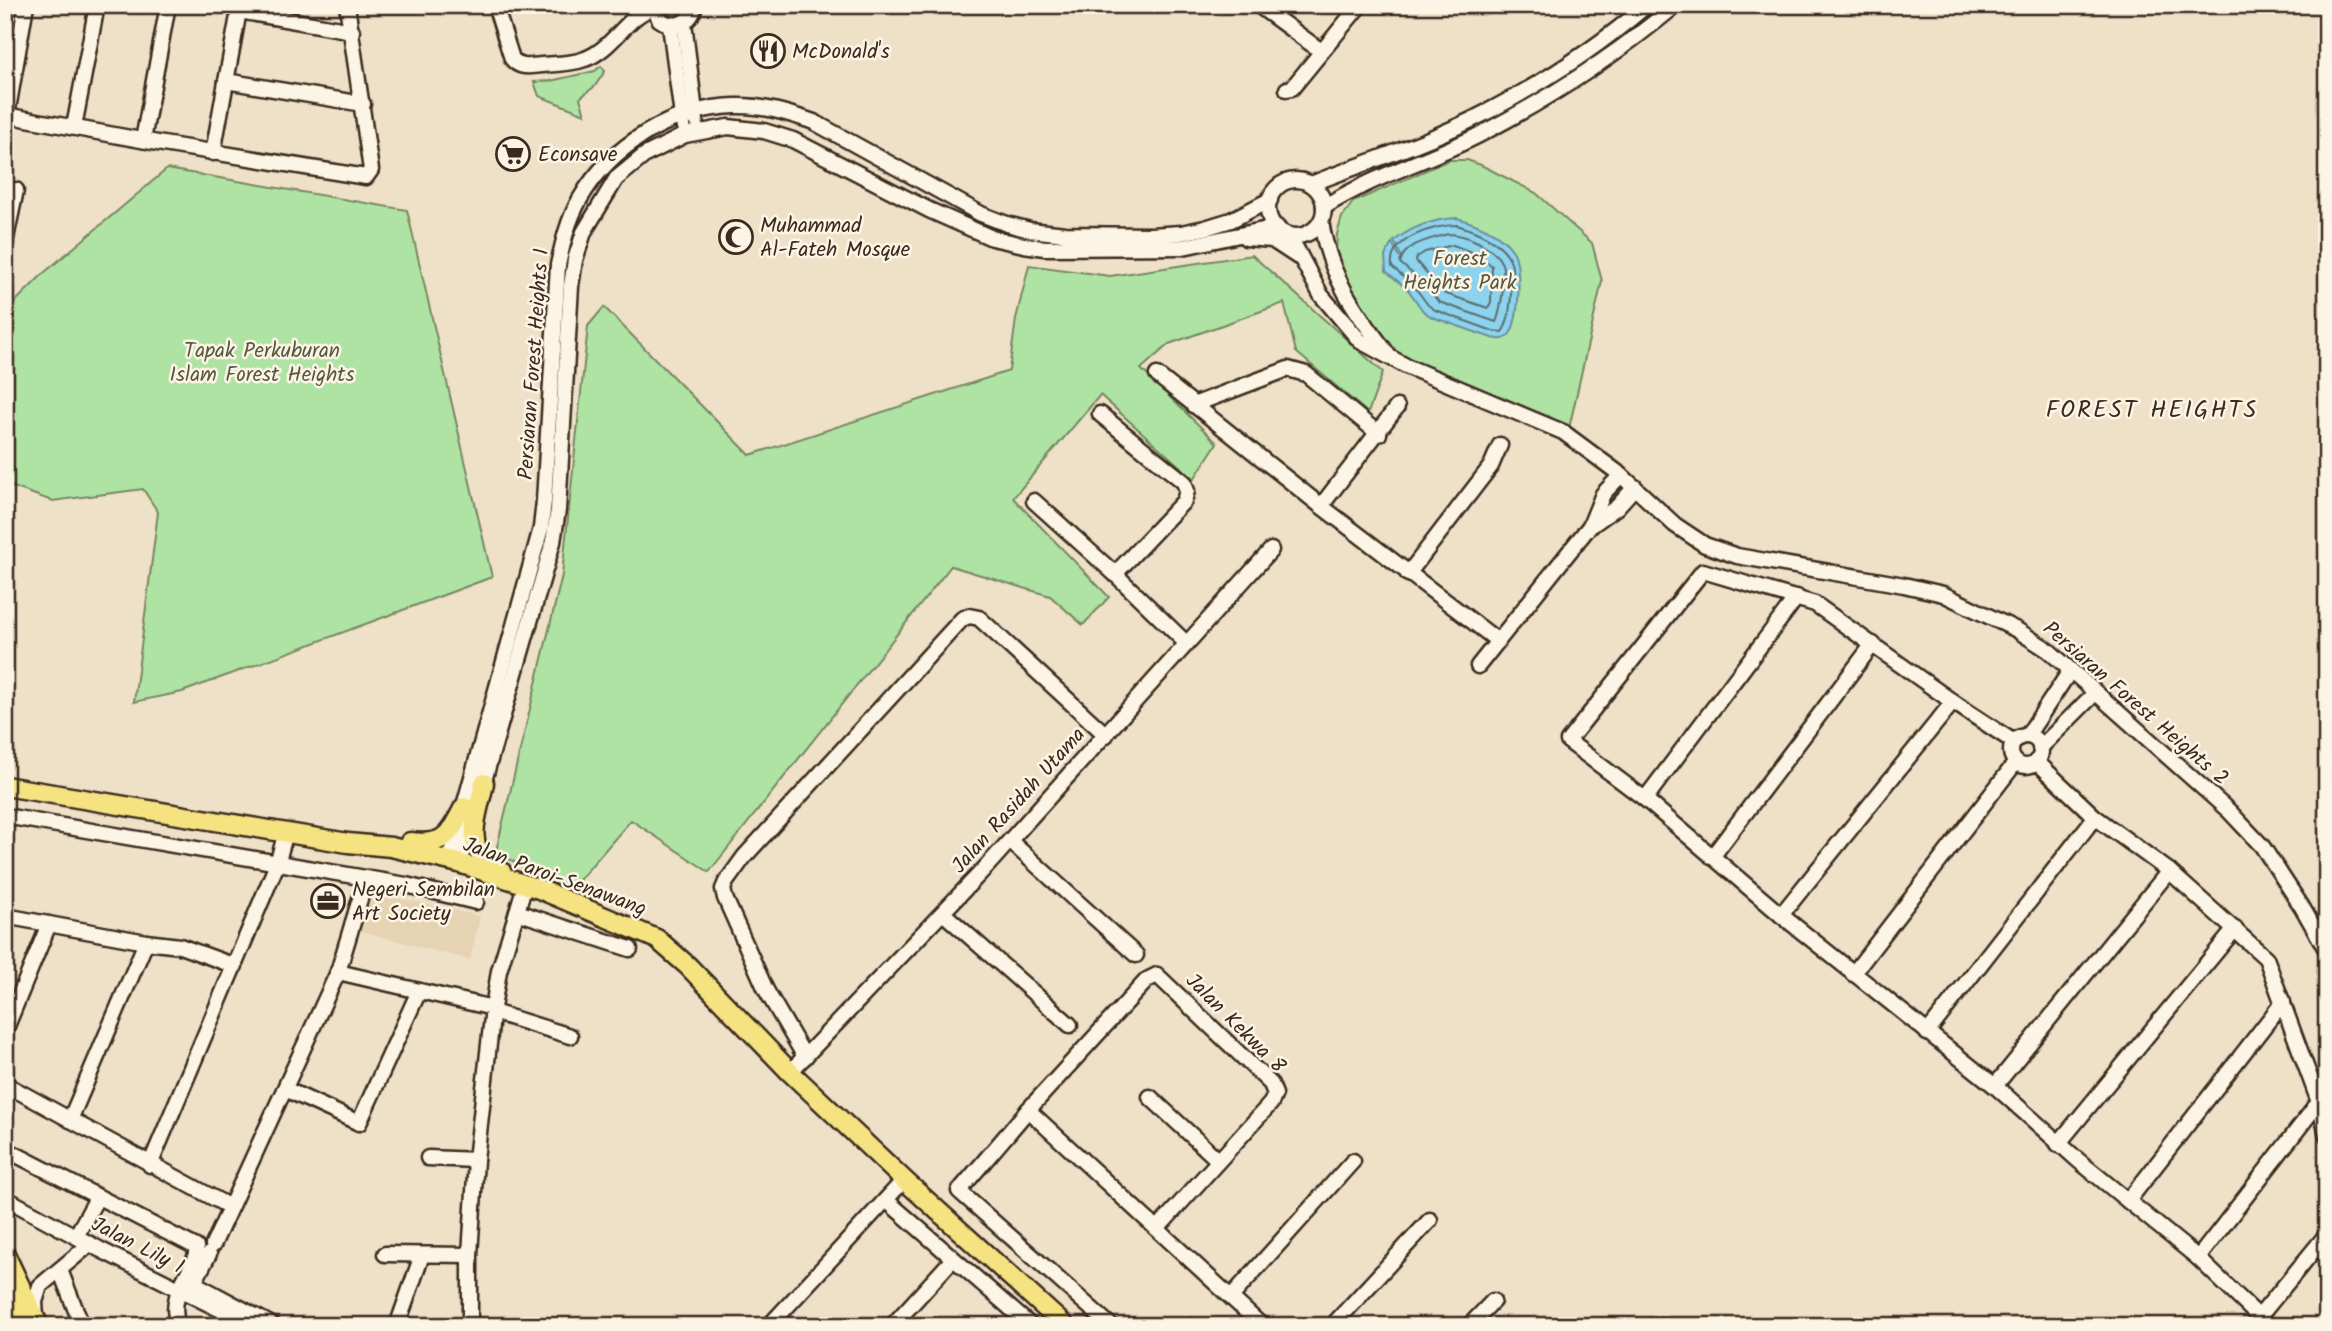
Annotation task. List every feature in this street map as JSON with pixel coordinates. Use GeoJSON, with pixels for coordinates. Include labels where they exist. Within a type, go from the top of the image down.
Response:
{"type":"FeatureCollection","features":[{"type":"Feature","properties":{"kind":"main road"},"geometry":{"type":"LineString","coordinates":[[484,783],[473,838],[475,847],[482,858],[495,868],[532,887]]}},
{"type":"Feature","properties":{"kind":"main road","name":"Jalan Paroi-Senawang"},"geometry":{"type":"LineString","coordinates":[[5,786],[348,843],[391,847],[454,862],[532,887],[657,939],[688,966],[790,1072],[1065,1326]]}},
{"type":"Feature","properties":{"kind":"main road"},"geometry":{"type":"LineString","coordinates":[[348,843],[374,839],[430,844],[447,835],[464,807]]}},
{"type":"Feature","properties":{"kind":"main road"},"geometry":{"type":"LineString","coordinates":[[10,1261],[32,1324]]}},
{"type":"Feature","properties":{"kind":"main road"},"geometry":{"type":"LineString","coordinates":[[5,1286],[32,1324]]}},
{"type":"Feature","properties":{"kind":"street"},"geometry":{"type":"LineString","coordinates":[[26,5],[6,115],[213,153],[366,177],[372,170],[347,5]]}},
{"type":"Feature","properties":{"kind":"street"},"geometry":{"type":"LineString","coordinates":[[75,127],[97,5]]}},
{"type":"Feature","properties":{"kind":"street"},"geometry":{"type":"LineString","coordinates":[[144,140],[168,5]]}},
{"type":"Feature","properties":{"kind":"street"},"geometry":{"type":"LineString","coordinates":[[495,5],[512,59],[515,63],[526,66],[586,59],[598,52],[642,12],[654,6],[659,19],[677,24],[692,15],[695,5]]}},
{"type":"Feature","properties":{"kind":"street"},"geometry":{"type":"LineString","coordinates":[[1258,5],[1321,51]]}},
{"type":"Feature","properties":{"kind":"street"},"geometry":{"type":"LineString","coordinates":[[1287,89],[1292,88],[1360,5]]}},
{"type":"Feature","properties":{"kind":"street"},"geometry":{"type":"LineString","coordinates":[[1311,184],[1412,145],[1484,113],[1574,60],[1647,5]]}},
{"type":"Feature","properties":{"kind":"street"},"geometry":{"type":"LineString","coordinates":[[1390,357],[1356,313],[1339,284],[1325,248],[1322,214],[1320,194],[1311,184],[1297,180],[1283,183],[1277,188],[1270,200],[1270,215],[1283,231],[1304,234],[1311,232],[1322,214],[1346,193],[1477,136],[1514,116],[1632,41],[1676,5]]}},
{"type":"Feature","properties":{"kind":"street"},"geometry":{"type":"LineString","coordinates":[[213,153],[240,8],[352,31]]}},
{"type":"Feature","properties":{"kind":"street"},"geometry":{"type":"LineString","coordinates":[[677,24],[691,134]]}},
{"type":"Feature","properties":{"kind":"street"},"geometry":{"type":"LineString","coordinates":[[226,81],[363,104]]}},
{"type":"Feature","properties":{"kind":"street","name":"Persiaran Forest Heights 1"},"geometry":{"type":"LineString","coordinates":[[454,862],[464,807],[541,528],[558,265],[565,231],[580,198],[610,160],[650,130],[688,115],[734,106],[760,107],[802,117],[840,135],[981,214],[1030,230],[1065,234],[1181,233],[1231,220],[1270,200]]}},
{"type":"Feature","properties":{"kind":"street","name":"Persiaran Forest Heights 1"},"geometry":{"type":"LineString","coordinates":[[454,862],[484,783],[555,531],[571,286],[578,250],[589,223],[616,179],[645,155],[691,134],[727,127],[764,131],[793,140],[929,210],[992,238],[1045,248],[1183,247],[1226,237],[1283,231]]}},
{"type":"Feature","properties":{"kind":"street"},"geometry":{"type":"LineString","coordinates":[[5,243],[16,190]]}},
{"type":"Feature","properties":{"kind":"street","name":"Persiaran Forest Heights 2"},"geometry":{"type":"LineString","coordinates":[[1283,231],[1321,295],[1360,341],[1406,366],[1563,432],[1621,475],[1675,525],[1705,545],[1737,556],[1943,594],[2017,630],[2048,650],[2229,811],[2262,846],[2327,951]]}},
{"type":"Feature","properties":{"kind":"street"},"geometry":{"type":"LineString","coordinates":[[1226,237],[1272,240],[1288,248],[1302,260]]}},
{"type":"Feature","properties":{"kind":"street"},"geometry":{"type":"LineString","coordinates":[[1194,405],[1288,369],[1298,370],[1378,434]]}},
{"type":"Feature","properties":{"kind":"street"},"geometry":{"type":"LineString","coordinates":[[1157,375],[1408,574],[1498,641]]}},
{"type":"Feature","properties":{"kind":"street"},"geometry":{"type":"LineString","coordinates":[[1321,506],[1397,407]]}},
{"type":"Feature","properties":{"kind":"street"},"geometry":{"type":"LineString","coordinates":[[1100,414],[1184,482],[1187,491],[1184,501],[1115,573]]}},
{"type":"Feature","properties":{"kind":"street"},"geometry":{"type":"LineString","coordinates":[[1408,574],[1491,466],[1500,445]]}},
{"type":"Feature","properties":{"kind":"street"},"geometry":{"type":"LineString","coordinates":[[1589,527],[1602,494],[1621,475]]}},
{"type":"Feature","properties":{"kind":"street"},"geometry":{"type":"LineString","coordinates":[[1478,666],[1589,527],[1617,507],[1635,488]]}},
{"type":"Feature","properties":{"kind":"street"},"geometry":{"type":"LineString","coordinates":[[1034,501],[1115,573],[1186,643]]}},
{"type":"Feature","properties":{"kind":"street","name":"Jalan Rasidah Utama"},"geometry":{"type":"LineString","coordinates":[[790,1072],[1010,841],[1271,550]]}},
{"type":"Feature","properties":{"kind":"street"},"geometry":{"type":"LineString","coordinates":[[2327,1135],[2319,1102],[2266,958],[2169,871],[2095,817],[2038,755],[2036,739],[2020,739],[1952,702],[1815,604],[1703,571],[1568,741],[1645,799],[1781,915],[1995,1086],[2058,1144],[2198,1258],[2259,1317],[2327,1234]]}},
{"type":"Feature","properties":{"kind":"street"},"geometry":{"type":"LineString","coordinates":[[1645,799],[1797,597]]}},
{"type":"Feature","properties":{"kind":"street"},"geometry":{"type":"LineString","coordinates":[[805,1057],[766,990],[723,889],[744,857],[962,619],[979,618],[1106,735]]}},
{"type":"Feature","properties":{"kind":"street"},"geometry":{"type":"LineString","coordinates":[[1712,857],[1873,644]]}},
{"type":"Feature","properties":{"kind":"street"},"geometry":{"type":"LineString","coordinates":[[2070,671],[2011,754],[2016,762],[2024,765],[2038,755],[2095,693]]}},
{"type":"Feature","properties":{"kind":"street"},"geometry":{"type":"LineString","coordinates":[[1781,915],[1952,702]]}},
{"type":"Feature","properties":{"kind":"street"},"geometry":{"type":"LineString","coordinates":[[1853,974],[2016,762]]}},
{"type":"Feature","properties":{"kind":"street"},"geometry":{"type":"LineString","coordinates":[[5,816],[405,885],[476,902]]}},
{"type":"Feature","properties":{"kind":"street"},"geometry":{"type":"LineString","coordinates":[[1927,1034],[2095,817]]}},
{"type":"Feature","properties":{"kind":"street"},"geometry":{"type":"LineString","coordinates":[[150,1165],[277,864],[286,832]]}},
{"type":"Feature","properties":{"kind":"street"},"geometry":{"type":"LineString","coordinates":[[1010,841],[1136,955]]}},
{"type":"Feature","properties":{"kind":"street"},"geometry":{"type":"LineString","coordinates":[[1995,1086],[2169,871]]}},
{"type":"Feature","properties":{"kind":"street"},"geometry":{"type":"LineString","coordinates":[[274,1326],[194,1283],[338,972],[366,878]]}},
{"type":"Feature","properties":{"kind":"street"},"geometry":{"type":"LineString","coordinates":[[470,1326],[470,1255],[475,1160],[493,1010],[499,971],[517,912],[532,887]]}},
{"type":"Feature","properties":{"kind":"street"},"geometry":{"type":"LineString","coordinates":[[517,912],[630,949]]}},
{"type":"Feature","properties":{"kind":"street"},"geometry":{"type":"LineString","coordinates":[[943,913],[1070,1025]]}},
{"type":"Feature","properties":{"kind":"street"},"geometry":{"type":"LineString","coordinates":[[5,916],[180,946],[235,966]]}},
{"type":"Feature","properties":{"kind":"street"},"geometry":{"type":"LineString","coordinates":[[5,1031],[8,1015],[49,925]]}},
{"type":"Feature","properties":{"kind":"street"},"geometry":{"type":"LineString","coordinates":[[2058,1144],[2235,929]]}},
{"type":"Feature","properties":{"kind":"street"},"geometry":{"type":"LineString","coordinates":[[70,1120],[146,942]]}},
{"type":"Feature","properties":{"kind":"street"},"geometry":{"type":"LineString","coordinates":[[338,972],[493,1010],[570,1036]]}},
{"type":"Feature","properties":{"kind":"street","name":"Jalan Kekwa 8"},"geometry":{"type":"LineString","coordinates":[[1111,1326],[960,1191],[1028,1111],[1147,980],[1157,975],[1271,1084],[1275,1094],[1271,1103],[1157,1229]]}},
{"type":"Feature","properties":{"kind":"street"},"geometry":{"type":"LineString","coordinates":[[285,1089],[359,1124],[419,991]]}},
{"type":"Feature","properties":{"kind":"street"},"geometry":{"type":"LineString","coordinates":[[2128,1201],[2283,1002]]}},
{"type":"Feature","properties":{"kind":"street"},"geometry":{"type":"LineString","coordinates":[[5,1084],[230,1207]]}},
{"type":"Feature","properties":{"kind":"street"},"geometry":{"type":"LineString","coordinates":[[1150,1097],[1218,1160]]}},
{"type":"Feature","properties":{"kind":"street"},"geometry":{"type":"LineString","coordinates":[[2198,1258],[2319,1102]]}},
{"type":"Feature","properties":{"kind":"street"},"geometry":{"type":"LineString","coordinates":[[1028,1111],[1231,1297],[1255,1323]]}},
{"type":"Feature","properties":{"kind":"street"},"geometry":{"type":"LineString","coordinates":[[5,1150],[195,1247],[196,1255],[178,1289],[174,1316],[178,1326]]}},
{"type":"Feature","properties":{"kind":"street"},"geometry":{"type":"LineString","coordinates":[[428,1158],[475,1160]]}},
{"type":"Feature","properties":{"kind":"street"},"geometry":{"type":"LineString","coordinates":[[1231,1297],[1353,1161]]}},
{"type":"Feature","properties":{"kind":"street"},"geometry":{"type":"LineString","coordinates":[[769,1326],[904,1180]]}},
{"type":"Feature","properties":{"kind":"street","name":"Jalan Lily 1"},"geometry":{"type":"LineString","coordinates":[[5,1198],[253,1326]]}},
{"type":"Feature","properties":{"kind":"street"},"geometry":{"type":"LineString","coordinates":[[32,1324],[37,1292],[45,1280],[60,1270],[83,1240],[97,1198]]}},
{"type":"Feature","properties":{"kind":"street"},"geometry":{"type":"LineString","coordinates":[[886,1200],[1031,1326]]}},
{"type":"Feature","properties":{"kind":"street"},"geometry":{"type":"LineString","coordinates":[[1332,1326],[1430,1220]]}},
{"type":"Feature","properties":{"kind":"street"},"geometry":{"type":"LineString","coordinates":[[384,1254],[470,1255]]}},
{"type":"Feature","properties":{"kind":"street"},"geometry":{"type":"LineString","coordinates":[[397,1326],[422,1255]]}},
{"type":"Feature","properties":{"kind":"street"},"geometry":{"type":"LineString","coordinates":[[892,1326],[953,1259]]}},
{"type":"Feature","properties":{"kind":"street"},"geometry":{"type":"LineString","coordinates":[[10,1261],[27,1277],[45,1280]]}},
{"type":"Feature","properties":{"kind":"street"},"geometry":{"type":"LineString","coordinates":[[60,1270],[82,1326]]}},
{"type":"Feature","properties":{"kind":"street"},"geometry":{"type":"LineString","coordinates":[[1469,1326],[1493,1301]]}},
{"type":"Feature","properties":{"kind":"shaded area"},"geometry":{"type":"Polygon","coordinates":[[[371,892],[480,916],[470,960],[360,931],[371,892]]]}},
{"type":"Feature","properties":{"kind":"green space"},"geometry":{"type":"Polygon","coordinates":[[[601,66],[605,71],[595,86],[580,98],[585,114],[539,96],[534,82],[595,71],[601,66]]]}},
{"type":"Feature","properties":{"kind":"green space","name":"Forest Heights Park"},"geometry":{"type":"Polygon","coordinates":[[[1449,160],[1467,160],[1481,165],[1536,193],[1592,243],[1602,281],[1568,433],[1393,352],[1360,310],[1339,266],[1336,252],[1337,234],[1342,217],[1353,202],[1449,160]]]}},
{"type":"Feature","properties":{"kind":"green space","name":"Tapak Perkuburan Islam Forest Heights"},"geometry":{"type":"Polygon","coordinates":[[[167,169],[407,210],[492,577],[182,692],[134,702],[158,512],[143,489],[52,501],[5,484],[5,312],[45,272],[167,169]]]}},
{"type":"Feature","properties":{"kind":"green space"},"geometry":{"type":"Polygon","coordinates":[[[1252,255],[1383,372],[1368,413],[1296,352],[1284,303],[1169,344],[1141,369],[1217,443],[1194,479],[1100,395],[1013,498],[1109,597],[1083,625],[1050,596],[951,566],[709,872],[631,820],[567,894],[496,851],[562,575],[588,326],[604,307],[750,455],[1009,371],[1016,319],[1029,265],[1110,276],[1252,255]]]}},
{"type":"Feature","properties":{"kind":"water"},"geometry":{"type":"Polygon","coordinates":[[[1457,218],[1495,234],[1508,245],[1516,258],[1519,281],[1517,308],[1512,330],[1504,339],[1492,338],[1432,317],[1423,311],[1409,291],[1386,271],[1385,256],[1392,243],[1399,257],[1401,256],[1394,241],[1424,225],[1457,218]]]}},
{"type":"Feature","properties":{"kind":"place","name":"McDonald's"},"geometry":{"type":"Point","coordinates":[768,51]}},
{"type":"Feature","properties":{"kind":"place","name":"Econsave"},"geometry":{"type":"Point","coordinates":[513,154]}},
{"type":"Feature","properties":{"kind":"place","name":"Muhammad Al-Fateh Mosque"},"geometry":{"type":"Point","coordinates":[736,237]}},
{"type":"Feature","properties":{"kind":"place","name":"Negeri Sembilan Art Society"},"geometry":{"type":"Point","coordinates":[328,901]}},
{"type":"Feature","properties":{"kind":"district","name":"FOREST HEIGHTS"},"geometry":{"type":"Point","coordinates":[2152,409]}}]}
